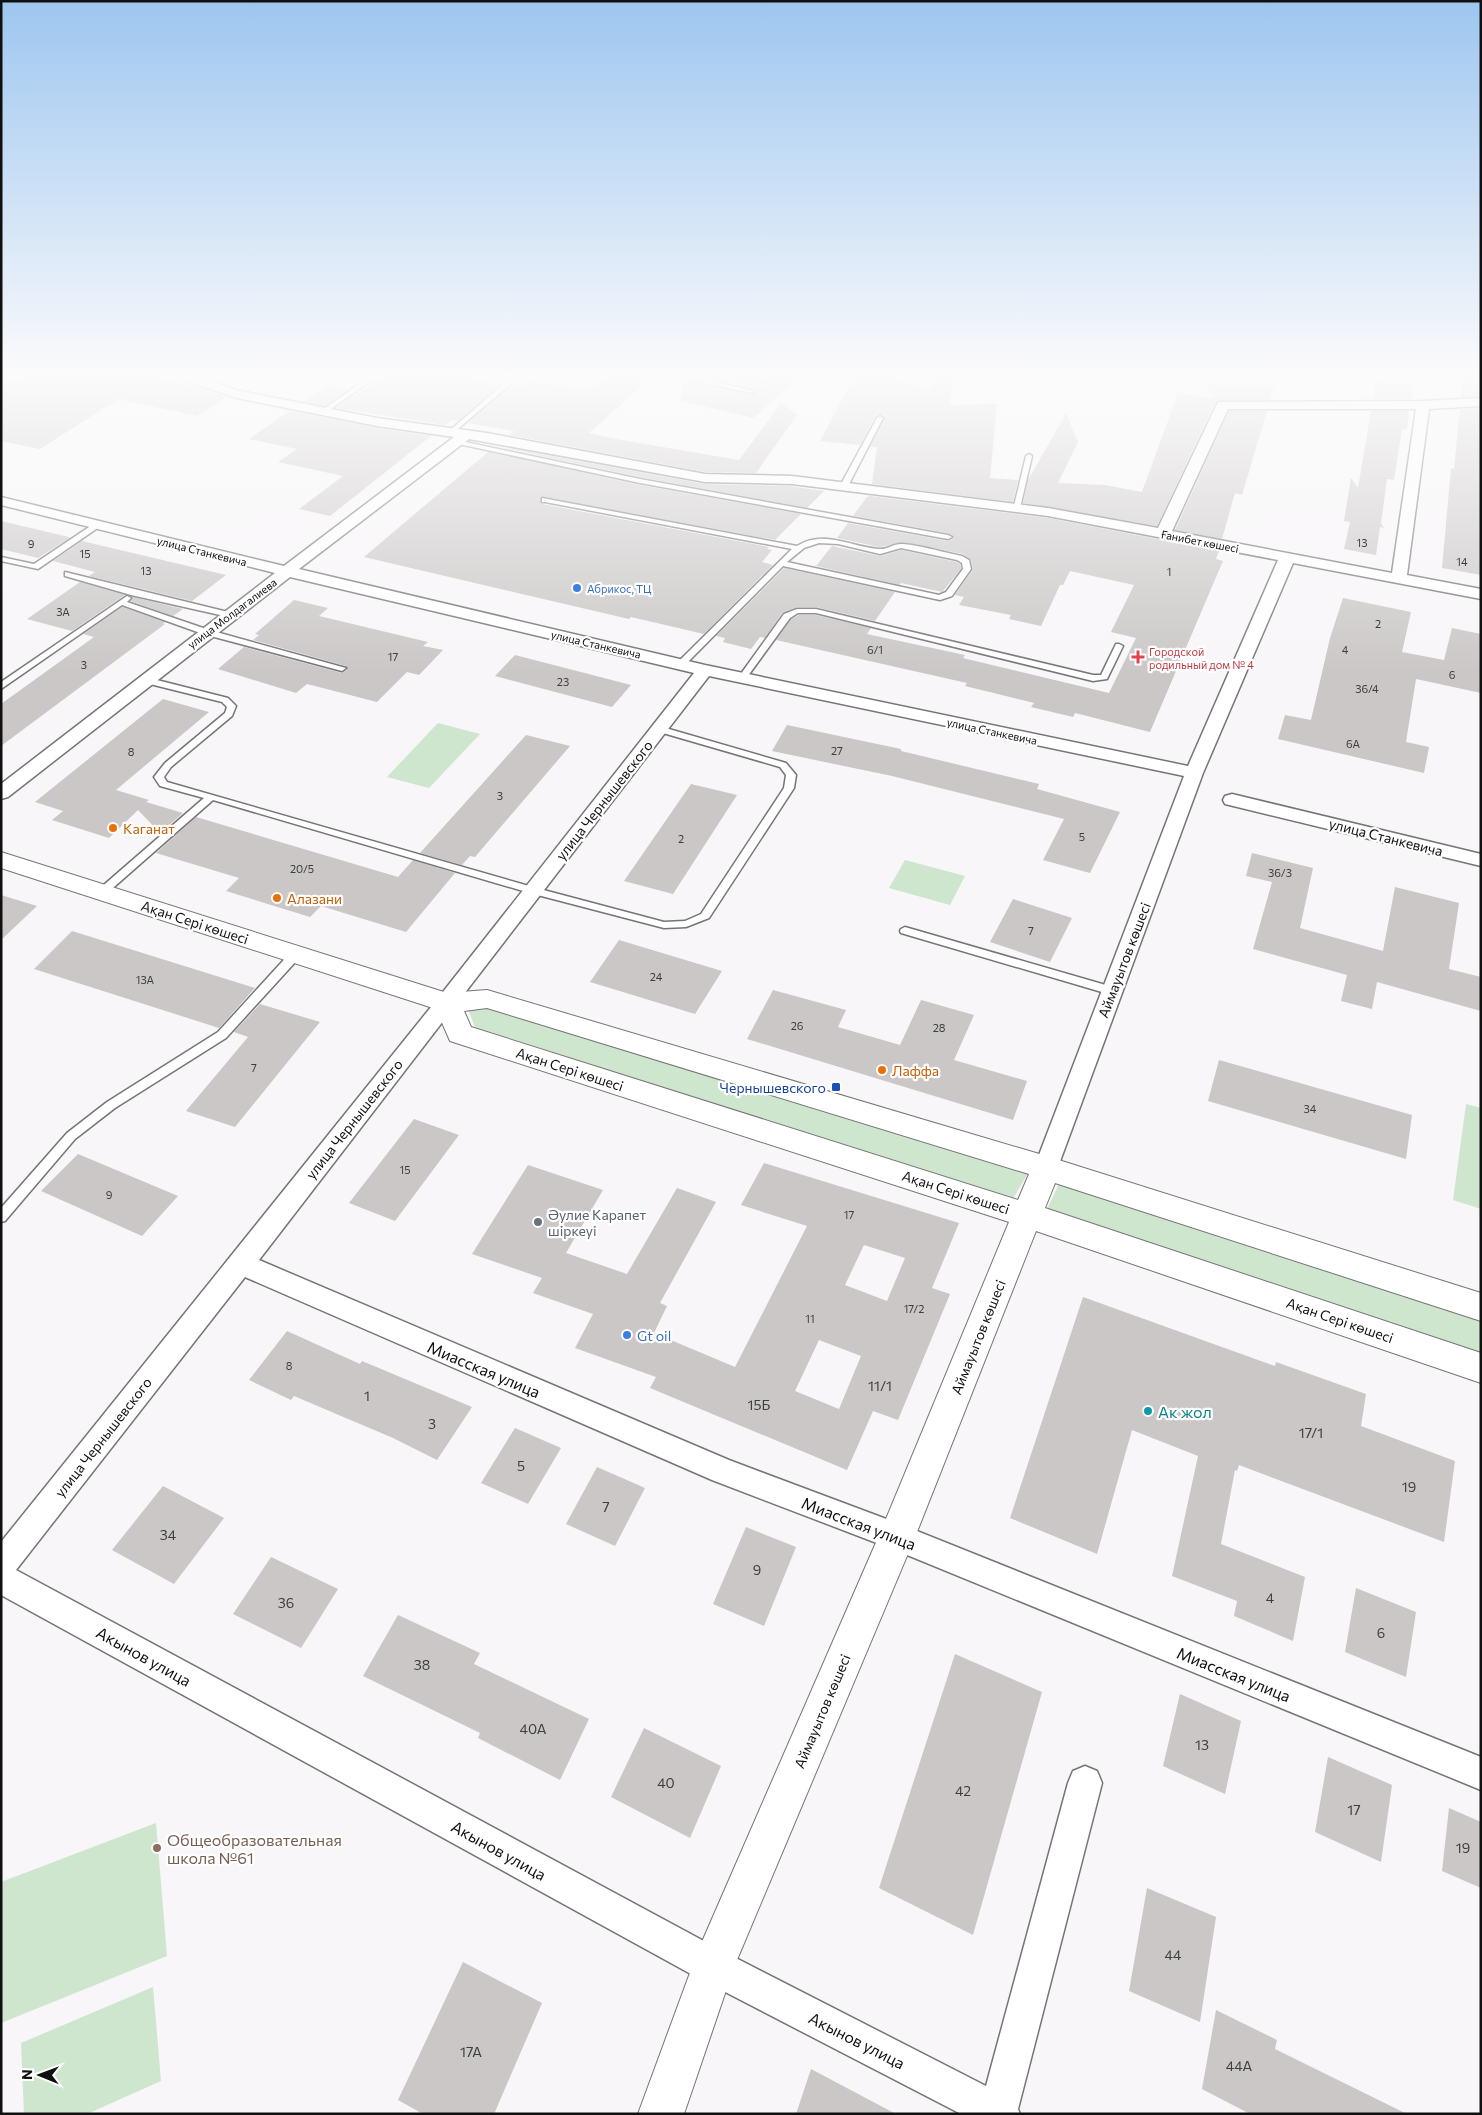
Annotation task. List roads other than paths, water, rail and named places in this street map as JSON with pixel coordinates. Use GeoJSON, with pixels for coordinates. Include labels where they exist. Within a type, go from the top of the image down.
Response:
{"type":"FeatureCollection","features":[{"type":"Feature","properties":{"kind":"street","name":"улица Молдагалиева"},"geometry":{"type":"LineString","coordinates":[[1,793],[409,475]]}},
{"type":"Feature","properties":{"kind":"street","name":"Ғанибет көшесі"},"geometry":{"type":"LineString","coordinates":[[687,475],[704,478],[792,480],[1016,508],[1481,594]]}},
{"type":"Feature","properties":{"kind":"street"},"geometry":{"type":"LineString","coordinates":[[1163,534],[1191,475]]}},
{"type":"Feature","properties":{"kind":"street"},"geometry":{"type":"LineString","coordinates":[[1399,579],[1413,475]]}},
{"type":"Feature","properties":{"kind":"street","name":"улица Станкевича"},"geometry":{"type":"LineString","coordinates":[[1,500],[286,572],[705,670],[1194,774]]}},
{"type":"Feature","properties":{"kind":"street","name":"Аймауытов көшесі"},"geometry":{"type":"LineString","coordinates":[[661,2114],[713,1966],[897,1537],[1046,1168],[1194,774],[1287,558]]}},
{"type":"Feature","properties":{"kind":"street","name":"улица Чернышевского"},"geometry":{"type":"LineString","coordinates":[[1,1566],[447,1003],[705,670]]}},
{"type":"Feature","properties":{"kind":"street","name":"улица Станкевича"},"geometry":{"type":"LineString","coordinates":[[1232,800],[1481,860]]}},
{"type":"Feature","properties":{"kind":"street","name":"Ақан Сері көшесі"},"geometry":{"type":"LineString","coordinates":[[1,860],[447,1003],[486,999],[1046,1168],[1481,1307]]}},
{"type":"Feature","properties":{"kind":"street","name":"Ақан Сері көшесі"},"geometry":{"type":"LineString","coordinates":[[447,1003],[460,1034],[1027,1215],[1481,1368]]}},
{"type":"Feature","properties":{"kind":"street","name":"Миасская улица"},"geometry":{"type":"LineString","coordinates":[[240,1263],[722,1471],[897,1537],[1481,1774]]}},
{"type":"Feature","properties":{"kind":"street","name":"Акынов улица"},"geometry":{"type":"LineString","coordinates":[[1,1578],[713,1966],[1000,2113]]}},
{"type":"Feature","properties":{"kind":"street"},"geometry":{"type":"LineString","coordinates":[[1000,2113],[1085,1783]]}},
{"type":"Feature","properties":{"kind":"lane"},"geometry":{"type":"LineString","coordinates":[[609,475],[948,537]]}},
{"type":"Feature","properties":{"kind":"lane"},"geometry":{"type":"LineString","coordinates":[[844,486],[850,475]]}},
{"type":"Feature","properties":{"kind":"lane"},"geometry":{"type":"LineString","coordinates":[[1016,508],[1024,475]]}},
{"type":"Feature","properties":{"kind":"lane"},"geometry":{"type":"LineString","coordinates":[[545,500],[796,548]]}},
{"type":"Feature","properties":{"kind":"lane"},"geometry":{"type":"LineString","coordinates":[[1,559],[35,567],[98,525]]}},
{"type":"Feature","properties":{"kind":"lane"},"geometry":{"type":"LineString","coordinates":[[681,664],[781,562],[796,548],[806,542],[827,540],[882,552],[891,547],[901,546],[959,558],[966,562],[967,569],[949,594],[940,598],[781,562]]}},
{"type":"Feature","properties":{"kind":"lane"},"geometry":{"type":"LineString","coordinates":[[68,574],[134,593],[229,615]]}},
{"type":"Feature","properties":{"kind":"lane"},"geometry":{"type":"LineString","coordinates":[[1,686],[134,593]]}},
{"type":"Feature","properties":{"kind":"lane"},"geometry":{"type":"LineString","coordinates":[[121,602],[206,632],[342,668]]}},
{"type":"Feature","properties":{"kind":"lane"},"geometry":{"type":"LineString","coordinates":[[742,678],[787,616],[797,611],[816,611],[1093,678],[1104,677],[1119,646]]}},
{"type":"Feature","properties":{"kind":"lane"},"geometry":{"type":"LineString","coordinates":[[144,680],[225,700],[232,706],[229,714],[168,765],[159,777],[163,784],[534,891],[664,925],[686,924],[705,916],[789,788],[791,775],[783,765],[659,730]]}},
{"type":"Feature","properties":{"kind":"lane"},"geometry":{"type":"LineString","coordinates":[[102,892],[211,798]]}},
{"type":"Feature","properties":{"kind":"lane"},"geometry":{"type":"LineString","coordinates":[[905,931],[1112,991]]}},
{"type":"Feature","properties":{"kind":"lane"},"geometry":{"type":"LineString","coordinates":[[1,1217],[71,1136],[111,1104],[222,1035],[295,955]]}},
{"type":"Feature","properties":{"kind":"place","name":"Абрикос, ТЦ"},"geometry":{"type":"Point","coordinates":[577,588]}},
{"type":"Feature","properties":{"kind":"place","name":"Городской родильный дом № 4"},"geometry":{"type":"Point","coordinates":[1138,657]}},
{"type":"Feature","properties":{"kind":"place","name":"Каганат"},"geometry":{"type":"Point","coordinates":[113,828]}},
{"type":"Feature","properties":{"kind":"place","name":"Алазани"},"geometry":{"type":"Point","coordinates":[277,898]}},
{"type":"Feature","properties":{"kind":"place","name":"Лаффа"},"geometry":{"type":"Point","coordinates":[882,1070]}},
{"type":"Feature","properties":{"kind":"place","name":"Чернышевского"},"geometry":{"type":"Point","coordinates":[836,1087]}},
{"type":"Feature","properties":{"kind":"place","name":"Әулие Карапет шіркеуі"},"geometry":{"type":"Point","coordinates":[538,1222]}},
{"type":"Feature","properties":{"kind":"place","name":"Gt oil"},"geometry":{"type":"Point","coordinates":[627,1335]}},
{"type":"Feature","properties":{"kind":"place","name":"Ак жол"},"geometry":{"type":"Point","coordinates":[1148,1411]}},
{"type":"Feature","properties":{"kind":"place","name":"Общеобразовательная школа №61"},"geometry":{"type":"Point","coordinates":[157,1848]}}]}
